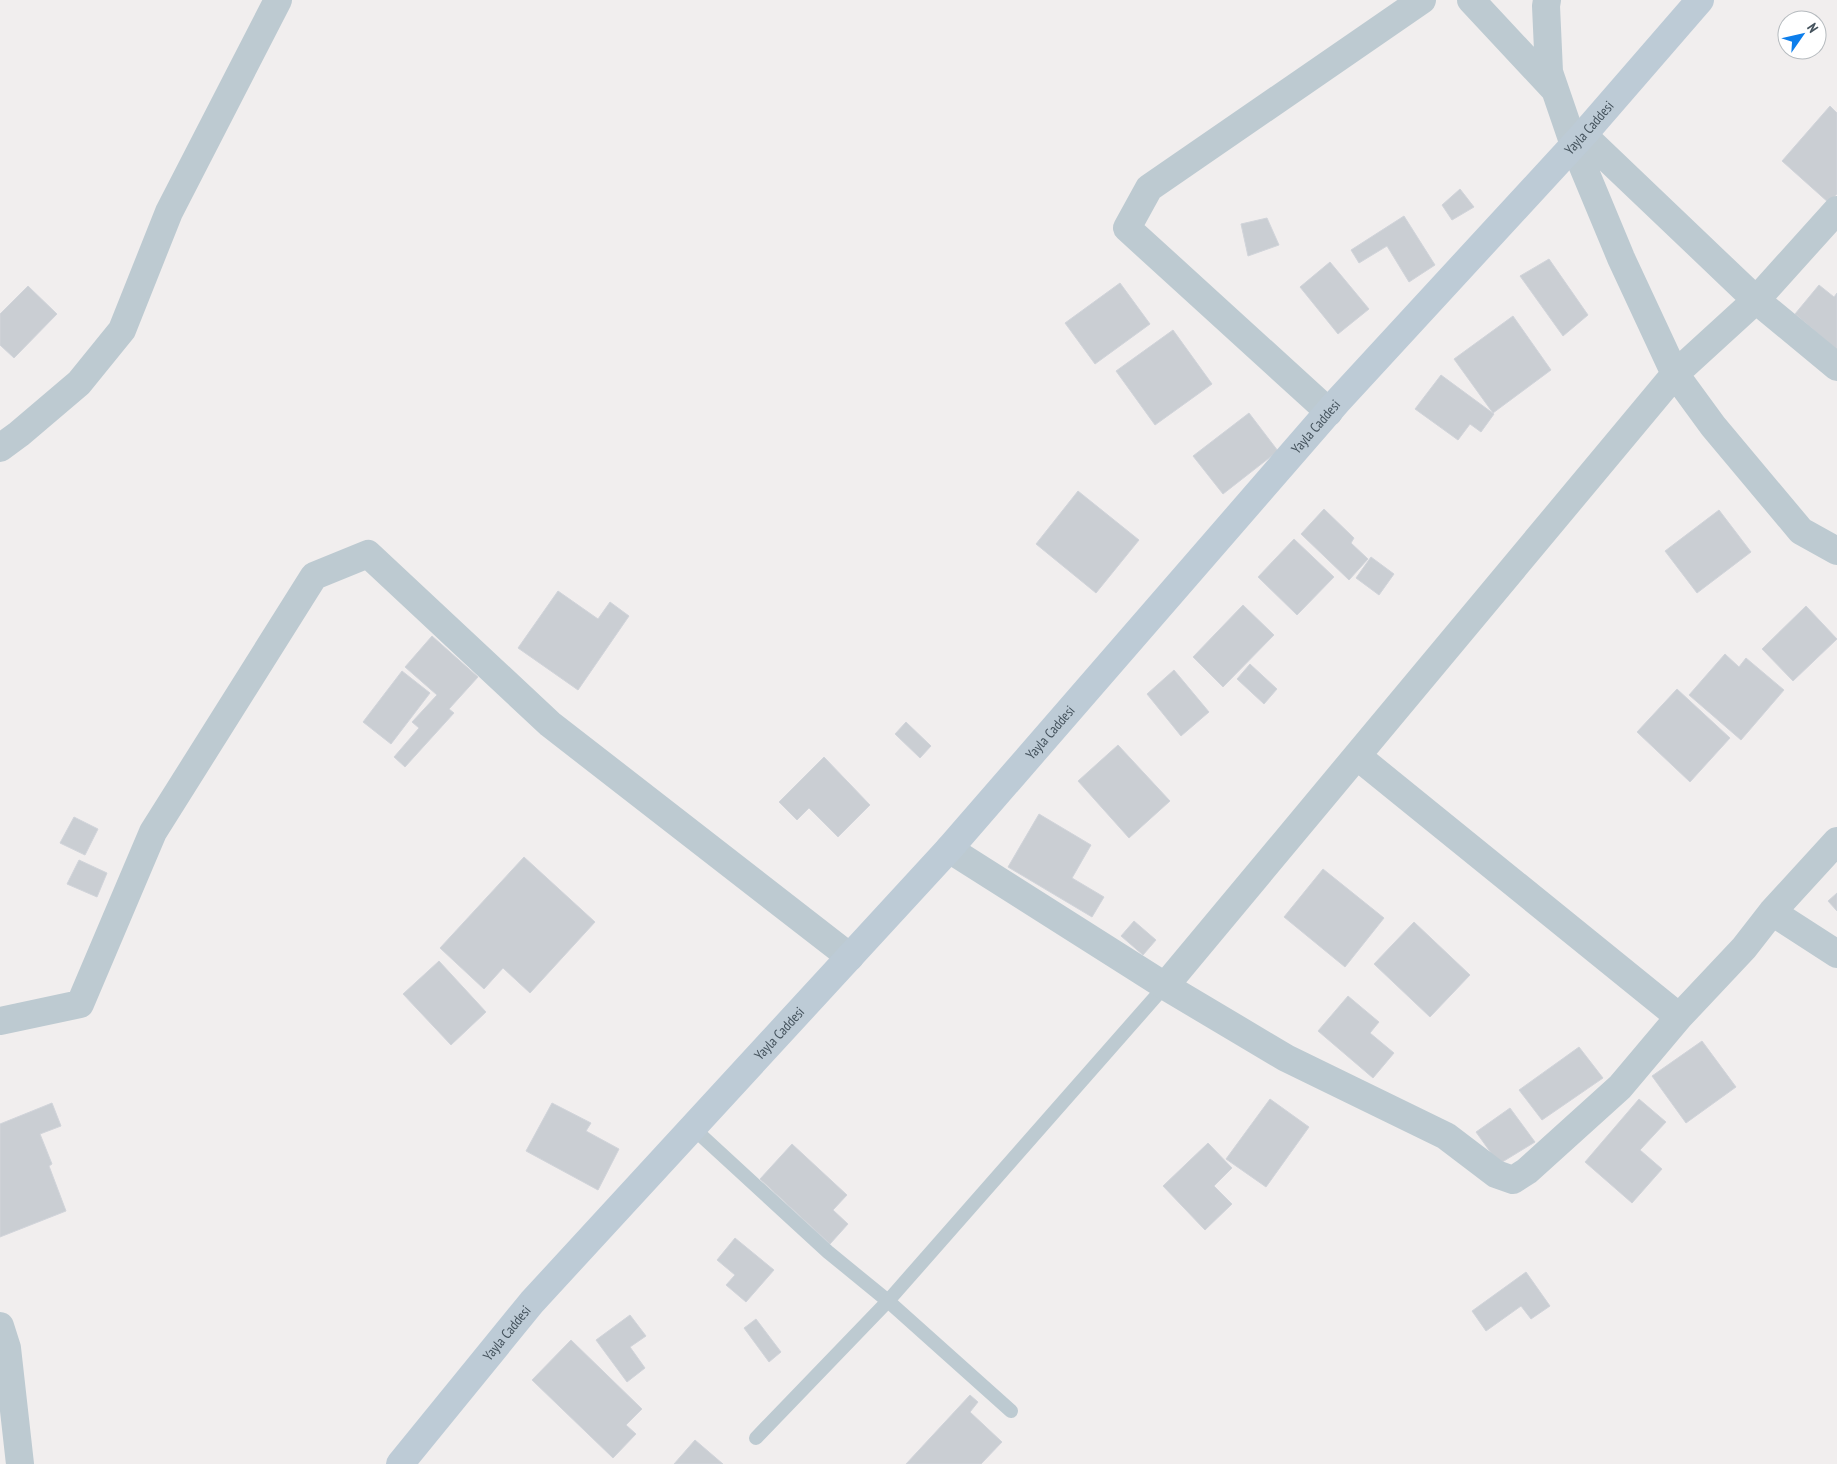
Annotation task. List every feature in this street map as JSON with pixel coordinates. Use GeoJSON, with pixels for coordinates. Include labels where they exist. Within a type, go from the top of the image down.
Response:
{"type":"FeatureCollection","features":[{"type":"Feature","properties":{"kind":"street"},"geometry":{"type":"LineString","coordinates":[[0,448],[78,383],[122,330],[169,212],[278,0]]}},
{"type":"Feature","properties":{"kind":"street"},"geometry":{"type":"LineString","coordinates":[[1329,412],[1127,228],[1149,188],[1422,0]]}},
{"type":"Feature","properties":{"kind":"street"},"geometry":{"type":"LineString","coordinates":[[1471,0],[1555,91]]}},
{"type":"Feature","properties":{"kind":"street"},"geometry":{"type":"LineString","coordinates":[[1548,0],[1546,6],[1550,72],[1555,91],[1578,140],[1621,258],[1675,374],[1713,426],[1801,532],[1837,551]]}},
{"type":"Feature","properties":{"kind":"street","name":"Yayla Caddesi"},"geometry":{"type":"LineString","coordinates":[[400,1464],[532,1302],[949,849],[1329,412],[1578,140],[1700,0]]}},
{"type":"Feature","properties":{"kind":"street"},"geometry":{"type":"LineString","coordinates":[[1578,140],[1756,300],[1837,367]]}},
{"type":"Feature","properties":{"kind":"street"},"geometry":{"type":"LineString","coordinates":[[1165,986],[1675,374],[1756,300],[1837,210]]}},
{"type":"Feature","properties":{"kind":"street"},"geometry":{"type":"LineString","coordinates":[[0,1021],[80,1004],[153,832],[314,576],[368,554],[550,724],[850,957]]}},
{"type":"Feature","properties":{"kind":"street"},"geometry":{"type":"LineString","coordinates":[[1357,756],[1678,1017]]}},
{"type":"Feature","properties":{"kind":"street"},"geometry":{"type":"LineString","coordinates":[[949,849],[1165,986],[1286,1058],[1446,1136],[1496,1174],[1513,1180],[1527,1171],[1620,1087],[1678,1017],[1744,948],[1772,912],[1837,842]]}},
{"type":"Feature","properties":{"kind":"street"},"geometry":{"type":"LineString","coordinates":[[1772,912],[1837,954]]}},
{"type":"Feature","properties":{"kind":"street"},"geometry":{"type":"LineString","coordinates":[[0,1326],[7,1348],[20,1464]]}},
{"type":"Feature","properties":{"kind":"lane"},"geometry":{"type":"LineString","coordinates":[[756,1438],[888,1302],[1165,986]]}},
{"type":"Feature","properties":{"kind":"lane"},"geometry":{"type":"LineString","coordinates":[[693,1128],[828,1252],[888,1302],[1011,1411]]}},
{"type":"Feature","properties":{"kind":"building"},"geometry":{"type":"Polygon","coordinates":[[[1830,106],[1837,113],[1837,194],[1829,203],[1782,161],[1830,106]]]}},
{"type":"Feature","properties":{"kind":"building"},"geometry":{"type":"Polygon","coordinates":[[[1460,189],[1474,207],[1452,220],[1442,205],[1460,189]]]}},
{"type":"Feature","properties":{"kind":"building"},"geometry":{"type":"Polygon","coordinates":[[[1404,216],[1435,265],[1409,282],[1387,246],[1359,263],[1351,250],[1404,216]]]}},
{"type":"Feature","properties":{"kind":"building"},"geometry":{"type":"Polygon","coordinates":[[[1267,218],[1279,245],[1248,256],[1241,224],[1267,218]]]}},
{"type":"Feature","properties":{"kind":"building"},"geometry":{"type":"Polygon","coordinates":[[[1549,259],[1588,315],[1563,336],[1520,276],[1549,259]]]}},
{"type":"Feature","properties":{"kind":"building"},"geometry":{"type":"Polygon","coordinates":[[[1330,262],[1369,309],[1338,334],[1300,287],[1330,262]]]}},
{"type":"Feature","properties":{"kind":"building"},"geometry":{"type":"Polygon","coordinates":[[[1120,283],[1150,324],[1095,364],[1065,323],[1120,283]]]}},
{"type":"Feature","properties":{"kind":"building"},"geometry":{"type":"Polygon","coordinates":[[[1819,285],[1834,297],[1837,293],[1837,350],[1795,314],[1819,285]]]}},
{"type":"Feature","properties":{"kind":"building"},"geometry":{"type":"Polygon","coordinates":[[[28,286],[57,314],[14,358],[0,345],[0,314],[28,286]]]}},
{"type":"Feature","properties":{"kind":"building"},"geometry":{"type":"Polygon","coordinates":[[[1513,316],[1551,370],[1493,413],[1454,359],[1513,316]]]}},
{"type":"Feature","properties":{"kind":"building"},"geometry":{"type":"Polygon","coordinates":[[[1173,330],[1212,384],[1155,425],[1116,371],[1173,330]]]}},
{"type":"Feature","properties":{"kind":"building"},"geometry":{"type":"Polygon","coordinates":[[[1441,375],[1494,414],[1481,432],[1470,424],[1458,440],[1415,409],[1441,375]]]}},
{"type":"Feature","properties":{"kind":"building"},"geometry":{"type":"Polygon","coordinates":[[[1249,413],[1278,451],[1223,494],[1193,456],[1249,413]]]}},
{"type":"Feature","properties":{"kind":"building"},"geometry":{"type":"Polygon","coordinates":[[[1078,491],[1139,540],[1096,593],[1036,544],[1078,491]]]}},
{"type":"Feature","properties":{"kind":"building"},"geometry":{"type":"Polygon","coordinates":[[[1324,509],[1354,538],[1351,543],[1368,559],[1349,580],[1301,534],[1324,509]]]}},
{"type":"Feature","properties":{"kind":"building"},"geometry":{"type":"Polygon","coordinates":[[[1719,510],[1751,552],[1697,593],[1665,551],[1719,510]]]}},
{"type":"Feature","properties":{"kind":"building"},"geometry":{"type":"Polygon","coordinates":[[[1294,539],[1334,577],[1297,615],[1258,577],[1294,539]]]}},
{"type":"Feature","properties":{"kind":"building"},"geometry":{"type":"Polygon","coordinates":[[[1371,557],[1394,574],[1379,595],[1356,578],[1371,557]]]}},
{"type":"Feature","properties":{"kind":"building"},"geometry":{"type":"Polygon","coordinates":[[[558,591],[598,619],[610,602],[629,616],[578,690],[518,648],[558,591]]]}},
{"type":"Feature","properties":{"kind":"building"},"geometry":{"type":"Polygon","coordinates":[[[1243,605],[1274,635],[1223,687],[1193,657],[1243,605]]]}},
{"type":"Feature","properties":{"kind":"building"},"geometry":{"type":"Polygon","coordinates":[[[1806,606],[1837,639],[1793,681],[1762,649],[1806,606]]]}},
{"type":"Feature","properties":{"kind":"building"},"geometry":{"type":"Polygon","coordinates":[[[432,636],[478,677],[449,709],[454,713],[405,767],[394,757],[419,728],[412,722],[437,695],[405,667],[432,636]]]}},
{"type":"Feature","properties":{"kind":"building"},"geometry":{"type":"Polygon","coordinates":[[[1725,654],[1739,667],[1746,658],[1784,690],[1741,740],[1689,695],[1725,654]]]}},
{"type":"Feature","properties":{"kind":"building"},"geometry":{"type":"Polygon","coordinates":[[[1250,664],[1277,689],[1264,704],[1237,679],[1250,664]]]}},
{"type":"Feature","properties":{"kind":"building"},"geometry":{"type":"Polygon","coordinates":[[[1174,670],[1209,712],[1181,736],[1147,694],[1174,670]]]}},
{"type":"Feature","properties":{"kind":"building"},"geometry":{"type":"Polygon","coordinates":[[[402,671],[430,693],[391,744],[363,722],[402,671]]]}},
{"type":"Feature","properties":{"kind":"building"},"geometry":{"type":"Polygon","coordinates":[[[1677,689],[1730,738],[1690,782],[1637,732],[1677,689]]]}},
{"type":"Feature","properties":{"kind":"building"},"geometry":{"type":"Polygon","coordinates":[[[906,722],[931,746],[920,758],[895,734],[906,722]]]}},
{"type":"Feature","properties":{"kind":"building"},"geometry":{"type":"Polygon","coordinates":[[[1118,745],[1170,801],[1129,838],[1078,781],[1118,745]]]}},
{"type":"Feature","properties":{"kind":"building"},"geometry":{"type":"Polygon","coordinates":[[[824,757],[870,805],[838,837],[809,808],[797,820],[779,802],[824,757]]]}},
{"type":"Feature","properties":{"kind":"building"},"geometry":{"type":"Polygon","coordinates":[[[1039,814],[1091,845],[1072,878],[1104,897],[1092,917],[1008,867],[1039,814]]]}},
{"type":"Feature","properties":{"kind":"building"},"geometry":{"type":"Polygon","coordinates":[[[74,817],[98,829],[85,855],[60,843],[74,817]]]}},
{"type":"Feature","properties":{"kind":"building"},"geometry":{"type":"Polygon","coordinates":[[[524,857],[595,922],[530,993],[503,968],[484,989],[440,948],[524,857]]]}},
{"type":"Feature","properties":{"kind":"building"},"geometry":{"type":"Polygon","coordinates":[[[79,860],[107,873],[97,897],[67,884],[79,860]]]}},
{"type":"Feature","properties":{"kind":"building"},"geometry":{"type":"Polygon","coordinates":[[[1323,869],[1384,918],[1345,967],[1284,917],[1323,869]]]}},
{"type":"Feature","properties":{"kind":"building"},"geometry":{"type":"Polygon","coordinates":[[[1837,893],[1837,911],[1828,901],[1837,893]]]}},
{"type":"Feature","properties":{"kind":"building"},"geometry":{"type":"Polygon","coordinates":[[[1134,921],[1156,940],[1143,955],[1121,936],[1134,921]]]}},
{"type":"Feature","properties":{"kind":"building"},"geometry":{"type":"Polygon","coordinates":[[[1414,922],[1470,975],[1430,1017],[1374,964],[1414,922]]]}},
{"type":"Feature","properties":{"kind":"building"},"geometry":{"type":"Polygon","coordinates":[[[439,961],[486,1012],[451,1045],[403,994],[439,961]]]}},
{"type":"Feature","properties":{"kind":"building"},"geometry":{"type":"Polygon","coordinates":[[[1348,996],[1379,1022],[1370,1033],[1394,1053],[1373,1078],[1318,1031],[1348,996]]]}},
{"type":"Feature","properties":{"kind":"building"},"geometry":{"type":"Polygon","coordinates":[[[1702,1041],[1736,1087],[1686,1123],[1652,1076],[1702,1041]]]}},
{"type":"Feature","properties":{"kind":"building"},"geometry":{"type":"Polygon","coordinates":[[[1579,1047],[1603,1078],[1542,1120],[1519,1090],[1579,1047]]]}},
{"type":"Feature","properties":{"kind":"building"},"geometry":{"type":"Polygon","coordinates":[[[1270,1099],[1309,1127],[1266,1187],[1226,1159],[1270,1099]]]}},
{"type":"Feature","properties":{"kind":"building"},"geometry":{"type":"Polygon","coordinates":[[[1639,1099],[1666,1122],[1640,1150],[1662,1169],[1632,1203],[1585,1162],[1639,1099]]]}},
{"type":"Feature","properties":{"kind":"building"},"geometry":{"type":"Polygon","coordinates":[[[52,1103],[61,1126],[40,1134],[52,1164],[49,1166],[66,1211],[0,1237],[0,1124],[52,1103]]]}},
{"type":"Feature","properties":{"kind":"building"},"geometry":{"type":"Polygon","coordinates":[[[552,1103],[591,1123],[586,1131],[619,1149],[598,1190],[526,1151],[552,1103]]]}},
{"type":"Feature","properties":{"kind":"building"},"geometry":{"type":"Polygon","coordinates":[[[1510,1108],[1535,1142],[1499,1164],[1476,1132],[1510,1108]]]}},
{"type":"Feature","properties":{"kind":"building"},"geometry":{"type":"Polygon","coordinates":[[[1208,1143],[1232,1168],[1214,1186],[1232,1204],[1205,1230],[1163,1186],[1208,1143]]]}},
{"type":"Feature","properties":{"kind":"building"},"geometry":{"type":"Polygon","coordinates":[[[792,1144],[847,1195],[833,1210],[848,1224],[830,1244],[760,1179],[792,1144]]]}},
{"type":"Feature","properties":{"kind":"building"},"geometry":{"type":"Polygon","coordinates":[[[735,1238],[774,1270],[746,1302],[726,1285],[735,1275],[717,1260],[735,1238]]]}},
{"type":"Feature","properties":{"kind":"building"},"geometry":{"type":"Polygon","coordinates":[[[1526,1272],[1550,1306],[1531,1319],[1521,1306],[1486,1331],[1472,1311],[1526,1272]]]}},
{"type":"Feature","properties":{"kind":"building"},"geometry":{"type":"Polygon","coordinates":[[[630,1315],[646,1336],[630,1347],[645,1368],[627,1382],[596,1340],[630,1315]]]}},
{"type":"Feature","properties":{"kind":"building"},"geometry":{"type":"Polygon","coordinates":[[[756,1319],[781,1352],[769,1362],[744,1328],[756,1319]]]}},
{"type":"Feature","properties":{"kind":"building"},"geometry":{"type":"Polygon","coordinates":[[[571,1340],[642,1409],[626,1425],[636,1434],[613,1458],[532,1380],[571,1340]]]}},
{"type":"Feature","properties":{"kind":"building"},"geometry":{"type":"Polygon","coordinates":[[[970,1395],[978,1402],[970,1412],[1002,1442],[981,1464],[906,1464],[970,1395]]]}},
{"type":"Feature","properties":{"kind":"building"},"geometry":{"type":"Polygon","coordinates":[[[695,1440],[723,1464],[674,1464],[695,1440]]]}}]}
